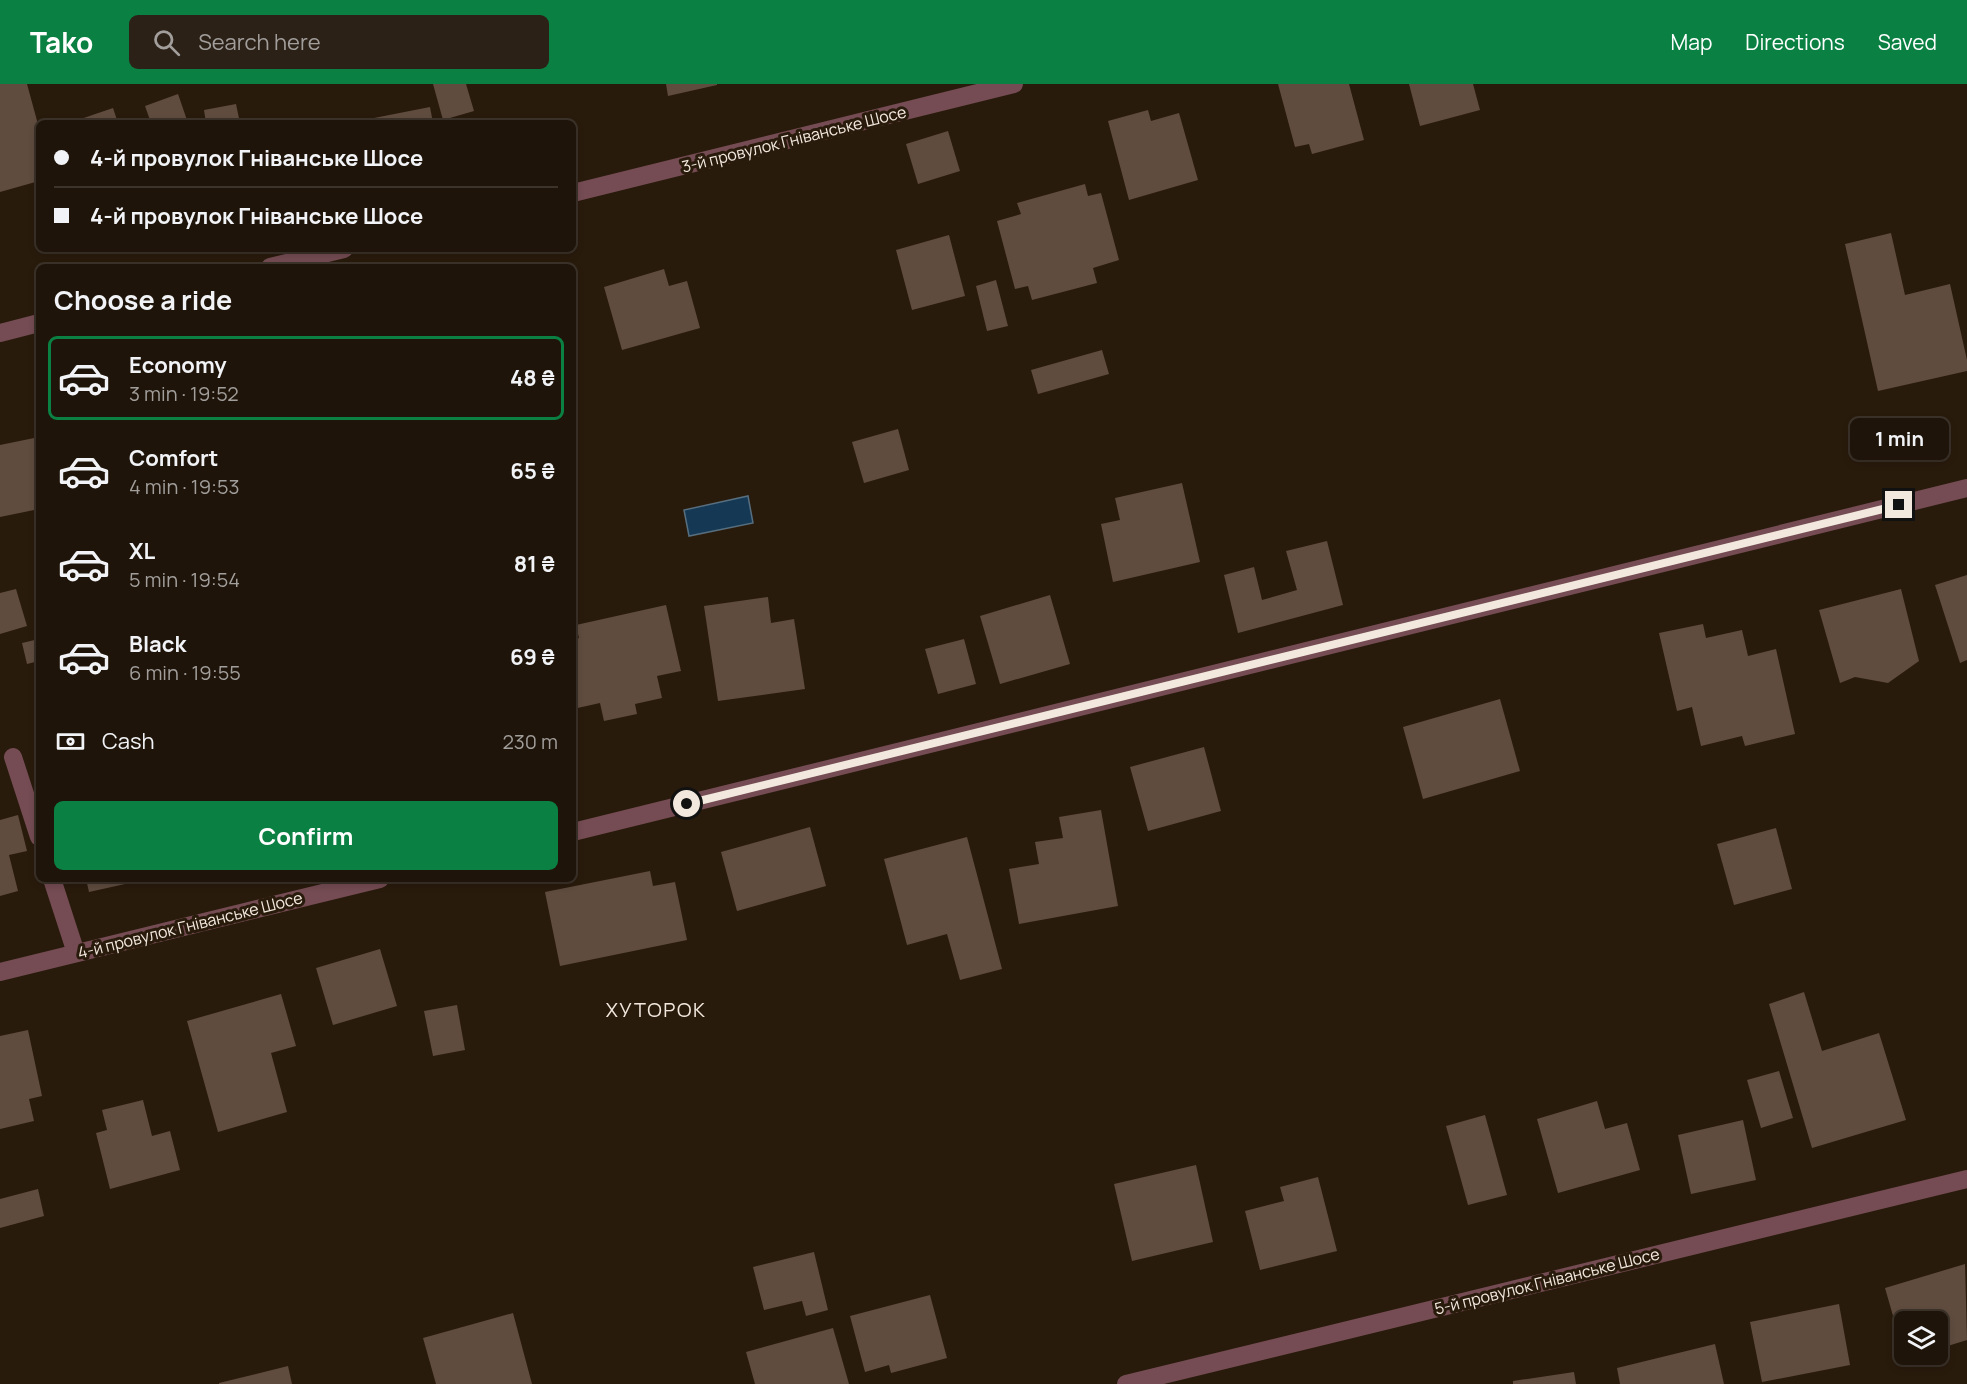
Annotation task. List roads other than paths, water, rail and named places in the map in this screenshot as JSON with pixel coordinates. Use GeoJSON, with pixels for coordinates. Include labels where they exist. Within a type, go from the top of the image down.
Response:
{"type":"FeatureCollection","features":[{"type":"Feature","properties":{"kind":"street","name":"3-й провулок Гніванське Шосе"},"geometry":{"type":"LineString","coordinates":[[576,192],[1014,84]]}},
{"type":"Feature","properties":{"kind":"street"},"geometry":{"type":"LineString","coordinates":[[282,264],[332,252]]}},
{"type":"Feature","properties":{"kind":"street"},"geometry":{"type":"LineString","coordinates":[[0,333],[36,324]]}},
{"type":"Feature","properties":{"kind":"street"},"geometry":{"type":"LineString","coordinates":[[576,831],[1967,488]]}},
{"type":"Feature","properties":{"kind":"street"},"geometry":{"type":"LineString","coordinates":[[14,757],[36,827]]}},
{"type":"Feature","properties":{"kind":"street"},"geometry":{"type":"LineString","coordinates":[[53,882],[76,953]]}},
{"type":"Feature","properties":{"kind":"street","name":"4-й провулок Гніванське Шосе"},"geometry":{"type":"LineString","coordinates":[[0,972],[368,882]]}},
{"type":"Feature","properties":{"kind":"street","name":"5-й провулок Гніванське Шосе"},"geometry":{"type":"LineString","coordinates":[[1126,1384],[1967,1179]]}},
{"type":"Feature","properties":{"kind":"water"},"geometry":{"type":"Polygon","coordinates":[[[748,496],[753,523],[689,536],[684,510],[748,496]]]}},
{"type":"Feature","properties":{"kind":"district","name":"ХУТОРОК"},"geometry":{"type":"Point","coordinates":[656,1009]}}]}
